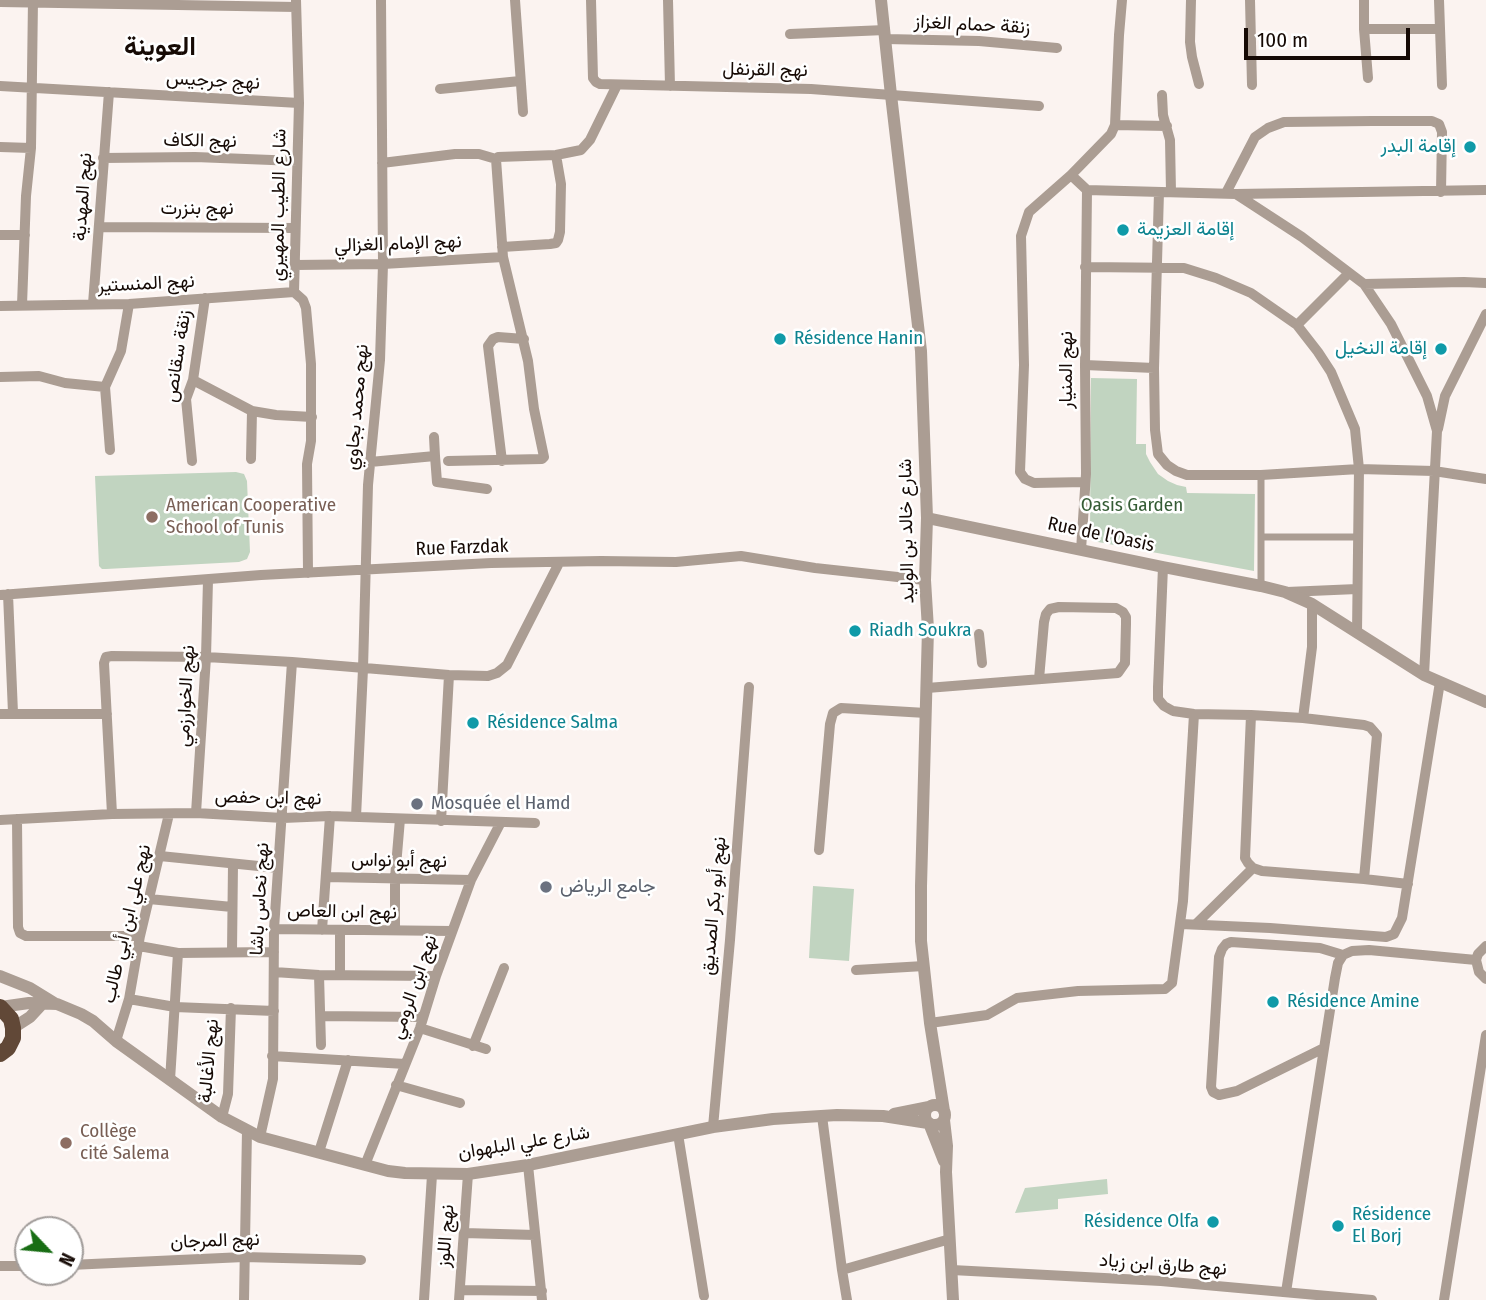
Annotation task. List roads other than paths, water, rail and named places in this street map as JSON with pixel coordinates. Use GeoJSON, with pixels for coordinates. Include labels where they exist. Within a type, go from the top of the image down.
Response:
{"type":"FeatureCollection","features":[{"type":"Feature","properties":{"kind":"highway"},"geometry":{"type":"LineString","coordinates":[[0,1007],[11,1019],[13,1028],[8,1048],[0,1054]]}},
{"type":"Feature","properties":{"kind":"street","name":"نهج محمد بجاوي"},"geometry":{"type":"LineString","coordinates":[[356,817],[368,485],[380,360],[383,264],[381,0]]}},
{"type":"Feature","properties":{"kind":"street"},"geometry":{"type":"LineString","coordinates":[[515,0],[523,112]]}},
{"type":"Feature","properties":{"kind":"street"},"geometry":{"type":"LineString","coordinates":[[382,163],[455,154],[479,154],[496,159],[555,155],[581,150],[617,85],[600,84],[593,78],[591,0]]}},
{"type":"Feature","properties":{"kind":"street"},"geometry":{"type":"LineString","coordinates":[[668,0],[670,86]]}},
{"type":"Feature","properties":{"kind":"street","name":"شارع خالد بن الوليد"},"geometry":{"type":"LineString","coordinates":[[881,0],[921,351],[928,629],[921,941],[947,1146],[953,1300]]}},
{"type":"Feature","properties":{"kind":"street"},"geometry":{"type":"LineString","coordinates":[[1085,482],[1034,483],[1025,479],[1020,472],[1024,365],[1021,236],[1029,212],[1071,175],[1111,134],[1115,125],[1122,0]]}},
{"type":"Feature","properties":{"kind":"street"},"geometry":{"type":"LineString","coordinates":[[1191,0],[1190,42],[1199,85]]}},
{"type":"Feature","properties":{"kind":"street"},"geometry":{"type":"LineString","coordinates":[[1250,0],[1252,85]]}},
{"type":"Feature","properties":{"kind":"street"},"geometry":{"type":"LineString","coordinates":[[1364,0],[1368,78]]}},
{"type":"Feature","properties":{"kind":"street"},"geometry":{"type":"LineString","coordinates":[[1439,0],[1442,85]]}},
{"type":"Feature","properties":{"kind":"street"},"geometry":{"type":"LineString","coordinates":[[22,305],[31,148],[33,1]]}},
{"type":"Feature","properties":{"kind":"street"},"geometry":{"type":"LineString","coordinates":[[0,2],[296,3]]}},
{"type":"Feature","properties":{"kind":"street","name":"شارع الطيب المهيري"},"geometry":{"type":"LineString","coordinates":[[296,3],[299,103],[294,292],[303,300],[306,308],[311,364],[312,417],[307,464],[308,573]]}},
{"type":"Feature","properties":{"kind":"street"},"geometry":{"type":"LineString","coordinates":[[1364,29],[1440,29]]}},
{"type":"Feature","properties":{"kind":"street","name":"زنقة حمام الغزاز"},"geometry":{"type":"LineString","coordinates":[[790,34],[886,34],[1056,48]]}},
{"type":"Feature","properties":{"kind":"street"},"geometry":{"type":"LineString","coordinates":[[440,89],[520,81]]}},
{"type":"Feature","properties":{"kind":"street","name":"نهج القرنفل"},"geometry":{"type":"LineString","coordinates":[[617,85],[811,89],[1039,106]]}},
{"type":"Feature","properties":{"kind":"street","name":"نهج جرجيس"},"geometry":{"type":"LineString","coordinates":[[0,86],[299,103]]}},
{"type":"Feature","properties":{"kind":"street","name":"نهج المهدية"},"geometry":{"type":"LineString","coordinates":[[93,304],[109,92]]}},
{"type":"Feature","properties":{"kind":"street"},"geometry":{"type":"LineString","coordinates":[[1162,95],[1163,115],[1170,140],[1171,192]]}},
{"type":"Feature","properties":{"kind":"street"},"geometry":{"type":"LineString","coordinates":[[1231,194],[1255,137],[1268,128],[1284,122],[1372,121],[1432,121],[1439,124],[1442,132],[1441,192]]}},
{"type":"Feature","properties":{"kind":"street"},"geometry":{"type":"LineString","coordinates":[[1115,125],[1167,125]]}},
{"type":"Feature","properties":{"kind":"street"},"geometry":{"type":"LineString","coordinates":[[0,147],[31,148]]}},
{"type":"Feature","properties":{"kind":"street","name":"نهج الإمام الغزالي"},"geometry":{"type":"LineString","coordinates":[[295,265],[383,264],[502,252],[556,243],[560,232],[561,184],[555,155]]}},
{"type":"Feature","properties":{"kind":"street","name":"نهج الكاف"},"geometry":{"type":"LineString","coordinates":[[103,158],[195,157],[297,161]]}},
{"type":"Feature","properties":{"kind":"street"},"geometry":{"type":"LineString","coordinates":[[448,461],[542,460],[544,457],[523,339],[502,252],[496,159]]}},
{"type":"Feature","properties":{"kind":"street"},"geometry":{"type":"LineString","coordinates":[[1071,175],[1087,190],[1231,194],[1486,190]]}},
{"type":"Feature","properties":{"kind":"street","name":"نهج المنيار"},"geometry":{"type":"LineString","coordinates":[[1080,550],[1085,482],[1087,190]]}},
{"type":"Feature","properties":{"kind":"street"},"geometry":{"type":"LineString","coordinates":[[1159,192],[1154,368],[1155,440],[1158,454],[1167,465],[1187,475],[1261,475],[1359,469],[1434,471],[1486,479]]}},
{"type":"Feature","properties":{"kind":"street"},"geometry":{"type":"LineString","coordinates":[[1231,194],[1303,237],[1364,284],[1391,324],[1411,362],[1427,397],[1437,431]]}},
{"type":"Feature","properties":{"kind":"street","name":"نهج بنزرت"},"geometry":{"type":"LineString","coordinates":[[99,227],[295,228]]}},
{"type":"Feature","properties":{"kind":"street"},"geometry":{"type":"LineString","coordinates":[[0,235],[24,235]]}},
{"type":"Feature","properties":{"kind":"street"},"geometry":{"type":"LineString","coordinates":[[1085,267],[1184,268],[1251,293],[1297,325],[1331,372],[1355,429],[1359,469],[1357,633]]}},
{"type":"Feature","properties":{"kind":"street"},"geometry":{"type":"LineString","coordinates":[[1297,325],[1349,273]]}},
{"type":"Feature","properties":{"kind":"street"},"geometry":{"type":"LineString","coordinates":[[1364,284],[1486,283]]}},
{"type":"Feature","properties":{"kind":"street","name":"نهج المنستير"},"geometry":{"type":"LineString","coordinates":[[0,306],[129,304],[294,292]]}},
{"type":"Feature","properties":{"kind":"street","name":"زنقة سقانص"},"geometry":{"type":"LineString","coordinates":[[192,461],[186,399],[193,380],[205,298]]}},
{"type":"Feature","properties":{"kind":"street"},"geometry":{"type":"LineString","coordinates":[[110,450],[105,387],[121,351],[129,304]]}},
{"type":"Feature","properties":{"kind":"street"},"geometry":{"type":"LineString","coordinates":[[1424,676],[1437,431],[1445,396],[1485,316]]}},
{"type":"Feature","properties":{"kind":"street"},"geometry":{"type":"LineString","coordinates":[[502,461],[488,346],[498,337],[523,339]]}},
{"type":"Feature","properties":{"kind":"street"},"geometry":{"type":"LineString","coordinates":[[1085,365],[1154,368]]}},
{"type":"Feature","properties":{"kind":"street"},"geometry":{"type":"LineString","coordinates":[[0,377],[39,376],[65,383],[105,387]]}},
{"type":"Feature","properties":{"kind":"street"},"geometry":{"type":"LineString","coordinates":[[193,380],[252,411],[312,417]]}},
{"type":"Feature","properties":{"kind":"street"},"geometry":{"type":"LineString","coordinates":[[251,459],[252,411]]}},
{"type":"Feature","properties":{"kind":"street"},"geometry":{"type":"LineString","coordinates":[[434,437],[437,482],[487,489]]}},
{"type":"Feature","properties":{"kind":"street"},"geometry":{"type":"LineString","coordinates":[[370,462],[435,456]]}},
{"type":"Feature","properties":{"kind":"street"},"geometry":{"type":"LineString","coordinates":[[1261,475],[1261,586]]}},
{"type":"Feature","properties":{"kind":"street","name":"Rue de l'Oasis"},"geometry":{"type":"LineString","coordinates":[[927,518],[1285,592],[1312,604],[1424,676],[1486,702]]}},
{"type":"Feature","properties":{"kind":"street"},"geometry":{"type":"LineString","coordinates":[[1261,537],[1357,537]]}},
{"type":"Feature","properties":{"kind":"street","name":"Rue Farzdak"},"geometry":{"type":"LineString","coordinates":[[4,594],[491,563],[676,562],[741,556],[815,568],[925,580]]}},
{"type":"Feature","properties":{"kind":"street"},"geometry":{"type":"LineString","coordinates":[[112,814],[104,663],[106,657],[206,657],[488,676],[507,665],[559,563]]}},
{"type":"Feature","properties":{"kind":"street"},"geometry":{"type":"LineString","coordinates":[[1163,567],[1158,699],[1164,706],[1194,714],[1303,718],[1364,726],[1370,727],[1377,735],[1364,879]]}},
{"type":"Feature","properties":{"kind":"street","name":"نهج الخوارزمي"},"geometry":{"type":"LineString","coordinates":[[196,813],[208,580]]}},
{"type":"Feature","properties":{"kind":"street"},"geometry":{"type":"LineString","coordinates":[[1285,592],[1357,589]]}},
{"type":"Feature","properties":{"kind":"street"},"geometry":{"type":"LineString","coordinates":[[4,594],[13,713]]}},
{"type":"Feature","properties":{"kind":"street"},"geometry":{"type":"LineString","coordinates":[[1303,718],[1312,647],[1312,604]]}},
{"type":"Feature","properties":{"kind":"street"},"geometry":{"type":"LineString","coordinates":[[926,688],[1118,673],[1125,663],[1126,617],[1123,612],[1116,608],[1050,609],[1044,622],[1040,679]]}},
{"type":"Feature","properties":{"kind":"street"},"geometry":{"type":"LineString","coordinates":[[979,634],[982,663]]}},
{"type":"Feature","properties":{"kind":"street","name":"نهج نحاس باشا"},"geometry":{"type":"LineString","coordinates":[[260,1136],[273,1079],[274,929],[292,662]]}},
{"type":"Feature","properties":{"kind":"street"},"geometry":{"type":"LineString","coordinates":[[441,821],[449,675]]}},
{"type":"Feature","properties":{"kind":"street"},"geometry":{"type":"LineString","coordinates":[[1181,924],[1387,937],[1394,934],[1402,918],[1440,682]]}},
{"type":"Feature","properties":{"kind":"street","name":"نهج أبو بكر الصديق"},"geometry":{"type":"LineString","coordinates":[[713,1127],[749,687]]}},
{"type":"Feature","properties":{"kind":"street"},"geometry":{"type":"LineString","coordinates":[[819,850],[833,713],[841,708],[926,713]]}},
{"type":"Feature","properties":{"kind":"street"},"geometry":{"type":"LineString","coordinates":[[0,714],[107,714]]}},
{"type":"Feature","properties":{"kind":"street"},"geometry":{"type":"LineString","coordinates":[[930,1023],[988,1015],[1017,998],[1078,991],[1165,989],[1172,983],[1181,924],[1194,714]]}},
{"type":"Feature","properties":{"kind":"street"},"geometry":{"type":"LineString","coordinates":[[1251,715],[1245,858],[1253,868],[1408,884]]}},
{"type":"Feature","properties":{"kind":"street","name":"نهج ابن حفص"},"geometry":{"type":"LineString","coordinates":[[0,820],[196,813],[283,818],[330,816],[535,823]]}},
{"type":"Feature","properties":{"kind":"street","name":"نهج علي ابن أبي طالب"},"geometry":{"type":"LineString","coordinates":[[116,1041],[129,999],[169,814]]}},
{"type":"Feature","properties":{"kind":"street"},"geometry":{"type":"LineString","coordinates":[[322,930],[330,816]]}},
{"type":"Feature","properties":{"kind":"street"},"geometry":{"type":"LineString","coordinates":[[17,819],[20,933],[26,936],[140,941],[178,953],[274,952]]}},
{"type":"Feature","properties":{"kind":"street"},"geometry":{"type":"LineString","coordinates":[[395,930],[395,878],[400,819]]}},
{"type":"Feature","properties":{"kind":"street","name":"نهج ابن الرومي"},"geometry":{"type":"LineString","coordinates":[[365,1165],[420,1028],[471,880],[501,822]]}},
{"type":"Feature","properties":{"kind":"street"},"geometry":{"type":"LineString","coordinates":[[160,856],[278,869]]}},
{"type":"Feature","properties":{"kind":"street"},"geometry":{"type":"LineString","coordinates":[[232,951],[233,864]]}},
{"type":"Feature","properties":{"kind":"street"},"geometry":{"type":"LineString","coordinates":[[1196,924],[1253,868]]}},
{"type":"Feature","properties":{"kind":"street","name":"نهج أبو نواس"},"geometry":{"type":"LineString","coordinates":[[326,877],[471,880]]}},
{"type":"Feature","properties":{"kind":"street"},"geometry":{"type":"LineString","coordinates":[[149,900],[232,907]]}},
{"type":"Feature","properties":{"kind":"street","name":"نهج ابن العاص"},"geometry":{"type":"LineString","coordinates":[[274,929],[452,931]]}},
{"type":"Feature","properties":{"kind":"street"},"geometry":{"type":"LineString","coordinates":[[340,975],[341,930]]}},
{"type":"Feature","properties":{"kind":"street"},"geometry":{"type":"LineString","coordinates":[[1324,1048],[1237,1091],[1219,1095],[1213,1092],[1211,1087],[1219,957],[1226,944],[1231,942],[1320,948],[1343,955]]}},
{"type":"Feature","properties":{"kind":"street"},"geometry":{"type":"LineString","coordinates":[[1486,946],[1476,960],[1479,972],[1486,979]]}},
{"type":"Feature","properties":{"kind":"street"},"geometry":{"type":"LineString","coordinates":[[1286,1292],[1338,962],[1343,955],[1352,951],[1369,950],[1476,960]]}},
{"type":"Feature","properties":{"kind":"street"},"geometry":{"type":"LineString","coordinates":[[170,1080],[178,953]]}},
{"type":"Feature","properties":{"kind":"street"},"geometry":{"type":"LineString","coordinates":[[856,970],[924,966]]}},
{"type":"Feature","properties":{"kind":"street"},"geometry":{"type":"LineString","coordinates":[[473,1046],[504,968]]}},
{"type":"Feature","properties":{"kind":"street"},"geometry":{"type":"LineString","coordinates":[[274,972],[436,976]]}},
{"type":"Feature","properties":{"kind":"street"},"geometry":{"type":"LineString","coordinates":[[319,975],[321,1045]]}},
{"type":"Feature","properties":{"kind":"street"},"geometry":{"type":"LineString","coordinates":[[0,976],[30,988],[57,1004]]}},
{"type":"Feature","properties":{"kind":"street"},"geometry":{"type":"LineString","coordinates":[[129,999],[175,1007],[274,1011]]}},
{"type":"Feature","properties":{"kind":"street"},"geometry":{"type":"LineString","coordinates":[[13,1028],[30,1017],[43,1003]]}},
{"type":"Feature","properties":{"kind":"street","name":"شارع علي البلهوان"},"geometry":{"type":"LineString","coordinates":[[0,1007],[13,1004],[57,1004],[81,1014],[222,1117],[247,1130],[260,1136],[388,1171],[432,1175],[468,1174],[528,1165],[713,1127],[773,1119],[883,1116],[929,1123]]}},
{"type":"Feature","properties":{"kind":"street","name":"نهج الأغالبة"},"geometry":{"type":"LineString","coordinates":[[222,1117],[228,1094],[231,1008]]}},
{"type":"Feature","properties":{"kind":"street"},"geometry":{"type":"LineString","coordinates":[[321,1016],[423,1017]]}},
{"type":"Feature","properties":{"kind":"street"},"geometry":{"type":"LineString","coordinates":[[420,1028],[486,1049]]}},
{"type":"Feature","properties":{"kind":"street"},"geometry":{"type":"LineString","coordinates":[[1444,1300],[1486,1035]]}},
{"type":"Feature","properties":{"kind":"street"},"geometry":{"type":"LineString","coordinates":[[272,1056],[405,1065]]}},
{"type":"Feature","properties":{"kind":"street"},"geometry":{"type":"LineString","coordinates":[[319,1152],[348,1060]]}},
{"type":"Feature","properties":{"kind":"street","name":"شارع خالد بن الوليد"},"geometry":{"type":"LineString","coordinates":[[930,1107],[935,1062]]}},
{"type":"Feature","properties":{"kind":"street"},"geometry":{"type":"LineString","coordinates":[[396,1085],[460,1103]]}},
{"type":"Feature","properties":{"kind":"street"},"geometry":{"type":"LineString","coordinates":[[883,1116],[938,1105],[944,1115],[937,1125],[929,1123],[925,1116],[930,1107]]}},
{"type":"Feature","properties":{"kind":"street"},"geometry":{"type":"LineString","coordinates":[[822,1116],[847,1300]]}},
{"type":"Feature","properties":{"kind":"street","name":"شارع خالد بن الوليد"},"geometry":{"type":"LineString","coordinates":[[929,1123],[946,1172]]}},
{"type":"Feature","properties":{"kind":"street"},"geometry":{"type":"LineString","coordinates":[[244,1300],[247,1130]]}},
{"type":"Feature","properties":{"kind":"street"},"geometry":{"type":"LineString","coordinates":[[678,1134],[704,1296]]}},
{"type":"Feature","properties":{"kind":"street"},"geometry":{"type":"LineString","coordinates":[[459,1295],[542,1296],[528,1165]]}},
{"type":"Feature","properties":{"kind":"street","name":"نهج اللوز"},"geometry":{"type":"LineString","coordinates":[[459,1295],[468,1174]]}},
{"type":"Feature","properties":{"kind":"street"},"geometry":{"type":"LineString","coordinates":[[424,1300],[432,1175]]}},
{"type":"Feature","properties":{"kind":"street"},"geometry":{"type":"LineString","coordinates":[[464,1233],[536,1235]]}},
{"type":"Feature","properties":{"kind":"street"},"geometry":{"type":"LineString","coordinates":[[842,1270],[950,1239]]}},
{"type":"Feature","properties":{"kind":"street","name":"نهج المرجان"},"geometry":{"type":"LineString","coordinates":[[84,1264],[244,1257],[361,1260]]}},
{"type":"Feature","properties":{"kind":"street","name":"نهج طارق ابن زياد"},"geometry":{"type":"LineString","coordinates":[[952,1270],[1161,1281],[1372,1300]]}},
{"type":"Feature","properties":{"kind":"place","name":"إقامة البدر"},"geometry":{"type":"Point","coordinates":[1470,147]}},
{"type":"Feature","properties":{"kind":"place","name":"إقامة العزيمة"},"geometry":{"type":"Point","coordinates":[1123,230]}},
{"type":"Feature","properties":{"kind":"place","name":"Résidence Hanin"},"geometry":{"type":"Point","coordinates":[780,339]}},
{"type":"Feature","properties":{"kind":"place","name":"إقامة النخيل"},"geometry":{"type":"Point","coordinates":[1441,349]}},
{"type":"Feature","properties":{"kind":"place","name":"American Cooperative School of Tunis"},"geometry":{"type":"Point","coordinates":[152,517]}},
{"type":"Feature","properties":{"kind":"place","name":"Riadh Soukra"},"geometry":{"type":"Point","coordinates":[855,631]}},
{"type":"Feature","properties":{"kind":"place","name":"Résidence Salma"},"geometry":{"type":"Point","coordinates":[473,723]}},
{"type":"Feature","properties":{"kind":"place","name":"Mosquée el Hamd"},"geometry":{"type":"Point","coordinates":[417,804]}},
{"type":"Feature","properties":{"kind":"place","name":"جامع الرياض"},"geometry":{"type":"Point","coordinates":[546,887]}},
{"type":"Feature","properties":{"kind":"place","name":"Résidence Amine"},"geometry":{"type":"Point","coordinates":[1273,1002]}},
{"type":"Feature","properties":{"kind":"place","name":"Collège cité Salema"},"geometry":{"type":"Point","coordinates":[66,1143]}},
{"type":"Feature","properties":{"kind":"place","name":"Résidence Olfa"},"geometry":{"type":"Point","coordinates":[1213,1222]}},
{"type":"Feature","properties":{"kind":"place","name":"Résidence El Borj"},"geometry":{"type":"Point","coordinates":[1338,1226]}},
{"type":"Feature","properties":{"kind":"district","name":"العوينة"},"geometry":{"type":"Point","coordinates":[160,48]}},
{"type":"Feature","properties":{"kind":"park label","name":"Oasis Garden"},"geometry":{"type":"Point","coordinates":[1132,506]}}]}
